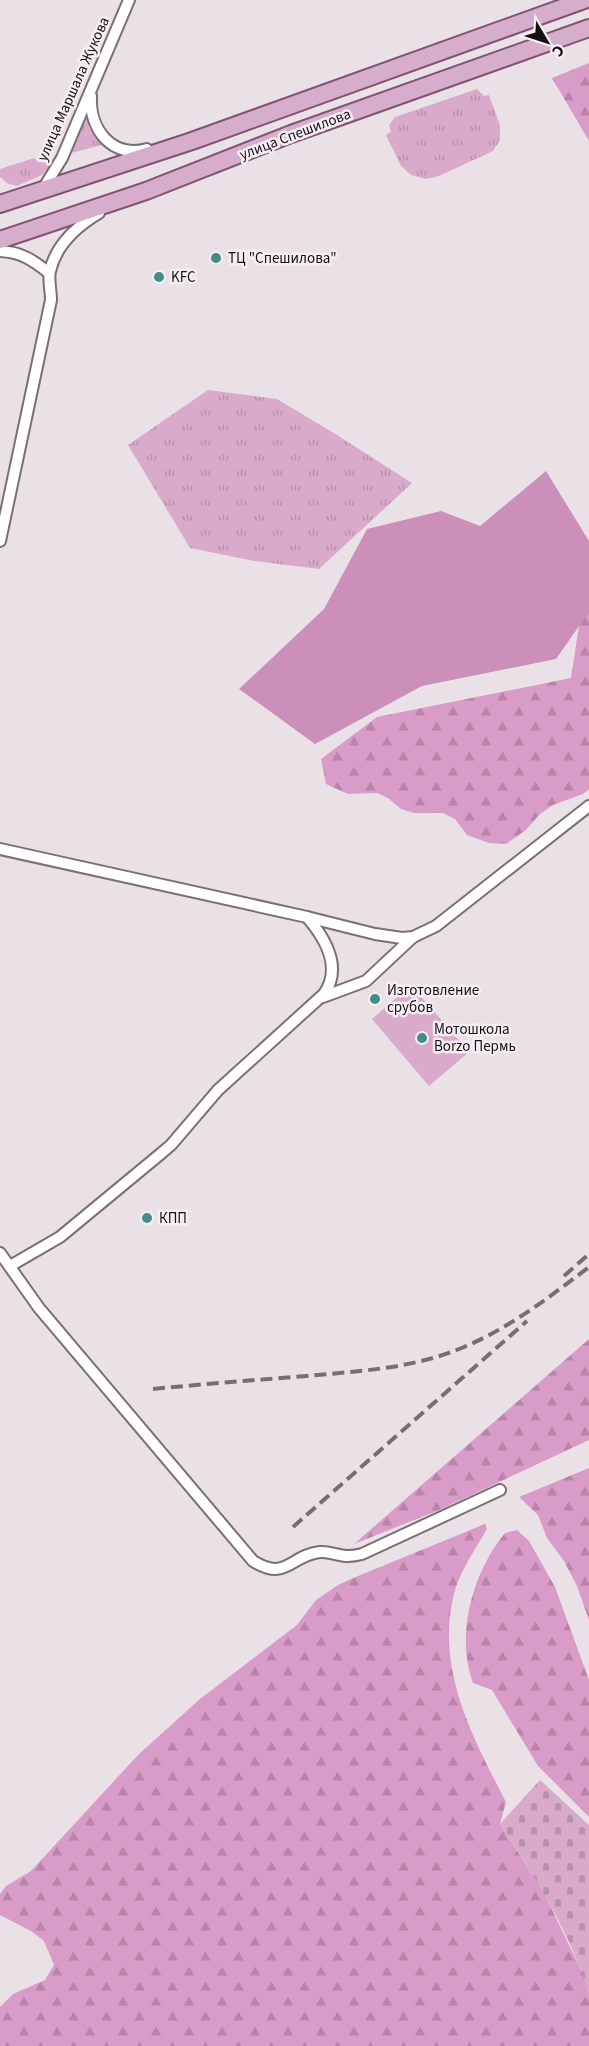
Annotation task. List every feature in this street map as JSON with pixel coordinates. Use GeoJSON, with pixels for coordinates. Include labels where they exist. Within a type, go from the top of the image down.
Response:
{"type":"FeatureCollection","features":[{"type":"Feature","properties":{"kind":"main road","name":"улица Спешилова"},"geometry":{"type":"LineString","coordinates":[[0,204],[192,141],[584,0]]}},
{"type":"Feature","properties":{"kind":"main road","name":"улица Спешилова"},"geometry":{"type":"LineString","coordinates":[[0,240],[146,191],[291,134],[589,28]]}},
{"type":"Feature","properties":{"kind":"street","name":"улица Маршала Жукова"},"geometry":{"type":"LineString","coordinates":[[43,189],[62,158],[129,0]]}},
{"type":"Feature","properties":{"kind":"street"},"geometry":{"type":"LineString","coordinates":[[94,81],[90,108],[100,133],[110,145],[124,151],[137,152],[192,141]]}},
{"type":"Feature","properties":{"kind":"street"},"geometry":{"type":"LineString","coordinates":[[0,541],[50,310],[49,273],[56,256],[68,237],[84,222],[107,208],[146,191]]}},
{"type":"Feature","properties":{"kind":"street"},"geometry":{"type":"LineString","coordinates":[[0,251],[14,251],[33,259],[49,273]]}},
{"type":"Feature","properties":{"kind":"street"},"geometry":{"type":"LineString","coordinates":[[10,1266],[60,1237],[165,1150],[218,1090],[318,1000],[325,995],[366,981],[413,937],[446,919],[589,806]]}},
{"type":"Feature","properties":{"kind":"street"},"geometry":{"type":"LineString","coordinates":[[0,849],[375,934],[402,938],[413,937]]}},
{"type":"Feature","properties":{"kind":"street"},"geometry":{"type":"LineString","coordinates":[[307,917],[324,938],[332,960],[331,981],[318,1000]]}},
{"type":"Feature","properties":{"kind":"street"},"geometry":{"type":"LineString","coordinates":[[0,1252],[39,1308],[253,1561],[265,1568],[277,1569],[288,1566],[305,1556],[319,1552],[347,1556],[362,1554],[500,1490]]}},
{"type":"Feature","properties":{"kind":"green space"},"geometry":{"type":"Polygon","coordinates":[[[589,63],[589,141],[552,78],[589,63]]]}},
{"type":"Feature","properties":{"kind":"green space"},"geometry":{"type":"Polygon","coordinates":[[[477,89],[484,96],[489,95],[500,125],[500,140],[493,151],[439,176],[426,179],[411,175],[401,166],[386,135],[391,132],[389,125],[395,117],[477,89]]]}},
{"type":"Feature","properties":{"kind":"green space"},"geometry":{"type":"Polygon","coordinates":[[[86,114],[89,128],[102,145],[71,153],[86,114]]]}},
{"type":"Feature","properties":{"kind":"green space"},"geometry":{"type":"Polygon","coordinates":[[[34,158],[38,162],[52,163],[42,175],[17,186],[7,183],[0,177],[0,169],[34,158]]]}},
{"type":"Feature","properties":{"kind":"green space"},"geometry":{"type":"Polygon","coordinates":[[[208,390],[277,399],[412,483],[319,569],[254,561],[190,548],[128,445],[208,390]]]}},
{"type":"Feature","properties":{"kind":"green space"},"geometry":{"type":"Polygon","coordinates":[[[589,560],[589,789],[583,794],[553,805],[540,814],[526,830],[506,844],[489,843],[467,835],[455,819],[443,813],[414,813],[401,809],[388,798],[377,793],[348,794],[326,784],[321,759],[377,717],[571,678],[589,560]]]}},
{"type":"Feature","properties":{"kind":"green space","name":"Мотошкола Borzo Пермь"},"geometry":{"type":"Polygon","coordinates":[[[411,985],[469,1052],[429,1086],[372,1019],[411,985]]]}},
{"type":"Feature","properties":{"kind":"green space"},"geometry":{"type":"Polygon","coordinates":[[[589,1339],[589,1440],[437,1511],[354,1544],[589,1339]]]}},
{"type":"Feature","properties":{"kind":"green space"},"geometry":{"type":"Polygon","coordinates":[[[589,1468],[589,1620],[577,1586],[564,1561],[547,1538],[538,1515],[519,1497],[589,1468]]]}},
{"type":"Feature","properties":{"kind":"green space"},"geometry":{"type":"Polygon","coordinates":[[[485,1524],[487,1529],[464,1569],[454,1594],[449,1622],[449,1649],[453,1676],[470,1728],[506,1802],[500,1824],[544,1893],[583,1974],[589,1996],[589,2046],[0,2046],[0,2007],[13,1994],[45,1980],[54,1965],[44,1941],[31,1931],[0,1915],[0,1894],[6,1886],[31,1871],[138,1755],[200,1699],[297,1625],[316,1600],[338,1585],[358,1576],[485,1524]]]}},
{"type":"Feature","properties":{"kind":"green space"},"geometry":{"type":"Polygon","coordinates":[[[517,1530],[529,1541],[555,1587],[589,1680],[589,1817],[538,1766],[492,1690],[473,1683],[468,1664],[467,1624],[476,1585],[484,1566],[505,1533],[517,1530]]]}},
{"type":"Feature","properties":{"kind":"green space"},"geometry":{"type":"Polygon","coordinates":[[[540,1780],[589,1825],[589,1996],[563,1929],[500,1824],[540,1780]]]}},
{"type":"Feature","properties":{"kind":"shaded area"},"geometry":{"type":"Polygon","coordinates":[[[546,471],[589,541],[589,612],[556,659],[422,686],[315,744],[239,689],[324,609],[367,529],[441,511],[480,526],[546,471]]]}},
{"type":"Feature","properties":{"kind":"railway"},"geometry":{"type":"LineString","coordinates":[[564,1276],[589,1254]]}},
{"type":"Feature","properties":{"kind":"railway"},"geometry":{"type":"LineString","coordinates":[[153,1389],[365,1371],[440,1356],[494,1333],[527,1313],[589,1267]]}},
{"type":"Feature","properties":{"kind":"railway"},"geometry":{"type":"LineString","coordinates":[[293,1527],[527,1321]]}},
{"type":"Feature","properties":{"kind":"place","name":"ТЦ \"Спешилова\""},"geometry":{"type":"Point","coordinates":[216,258]}},
{"type":"Feature","properties":{"kind":"place","name":"KFC"},"geometry":{"type":"Point","coordinates":[159,277]}},
{"type":"Feature","properties":{"kind":"place","name":"Изготовление срубов"},"geometry":{"type":"Point","coordinates":[375,999]}},
{"type":"Feature","properties":{"kind":"place","name":"Мотошкола Borzo Пермь"},"geometry":{"type":"Point","coordinates":[422,1038]}},
{"type":"Feature","properties":{"kind":"place","name":"КПП"},"geometry":{"type":"Point","coordinates":[147,1218]}}]}
